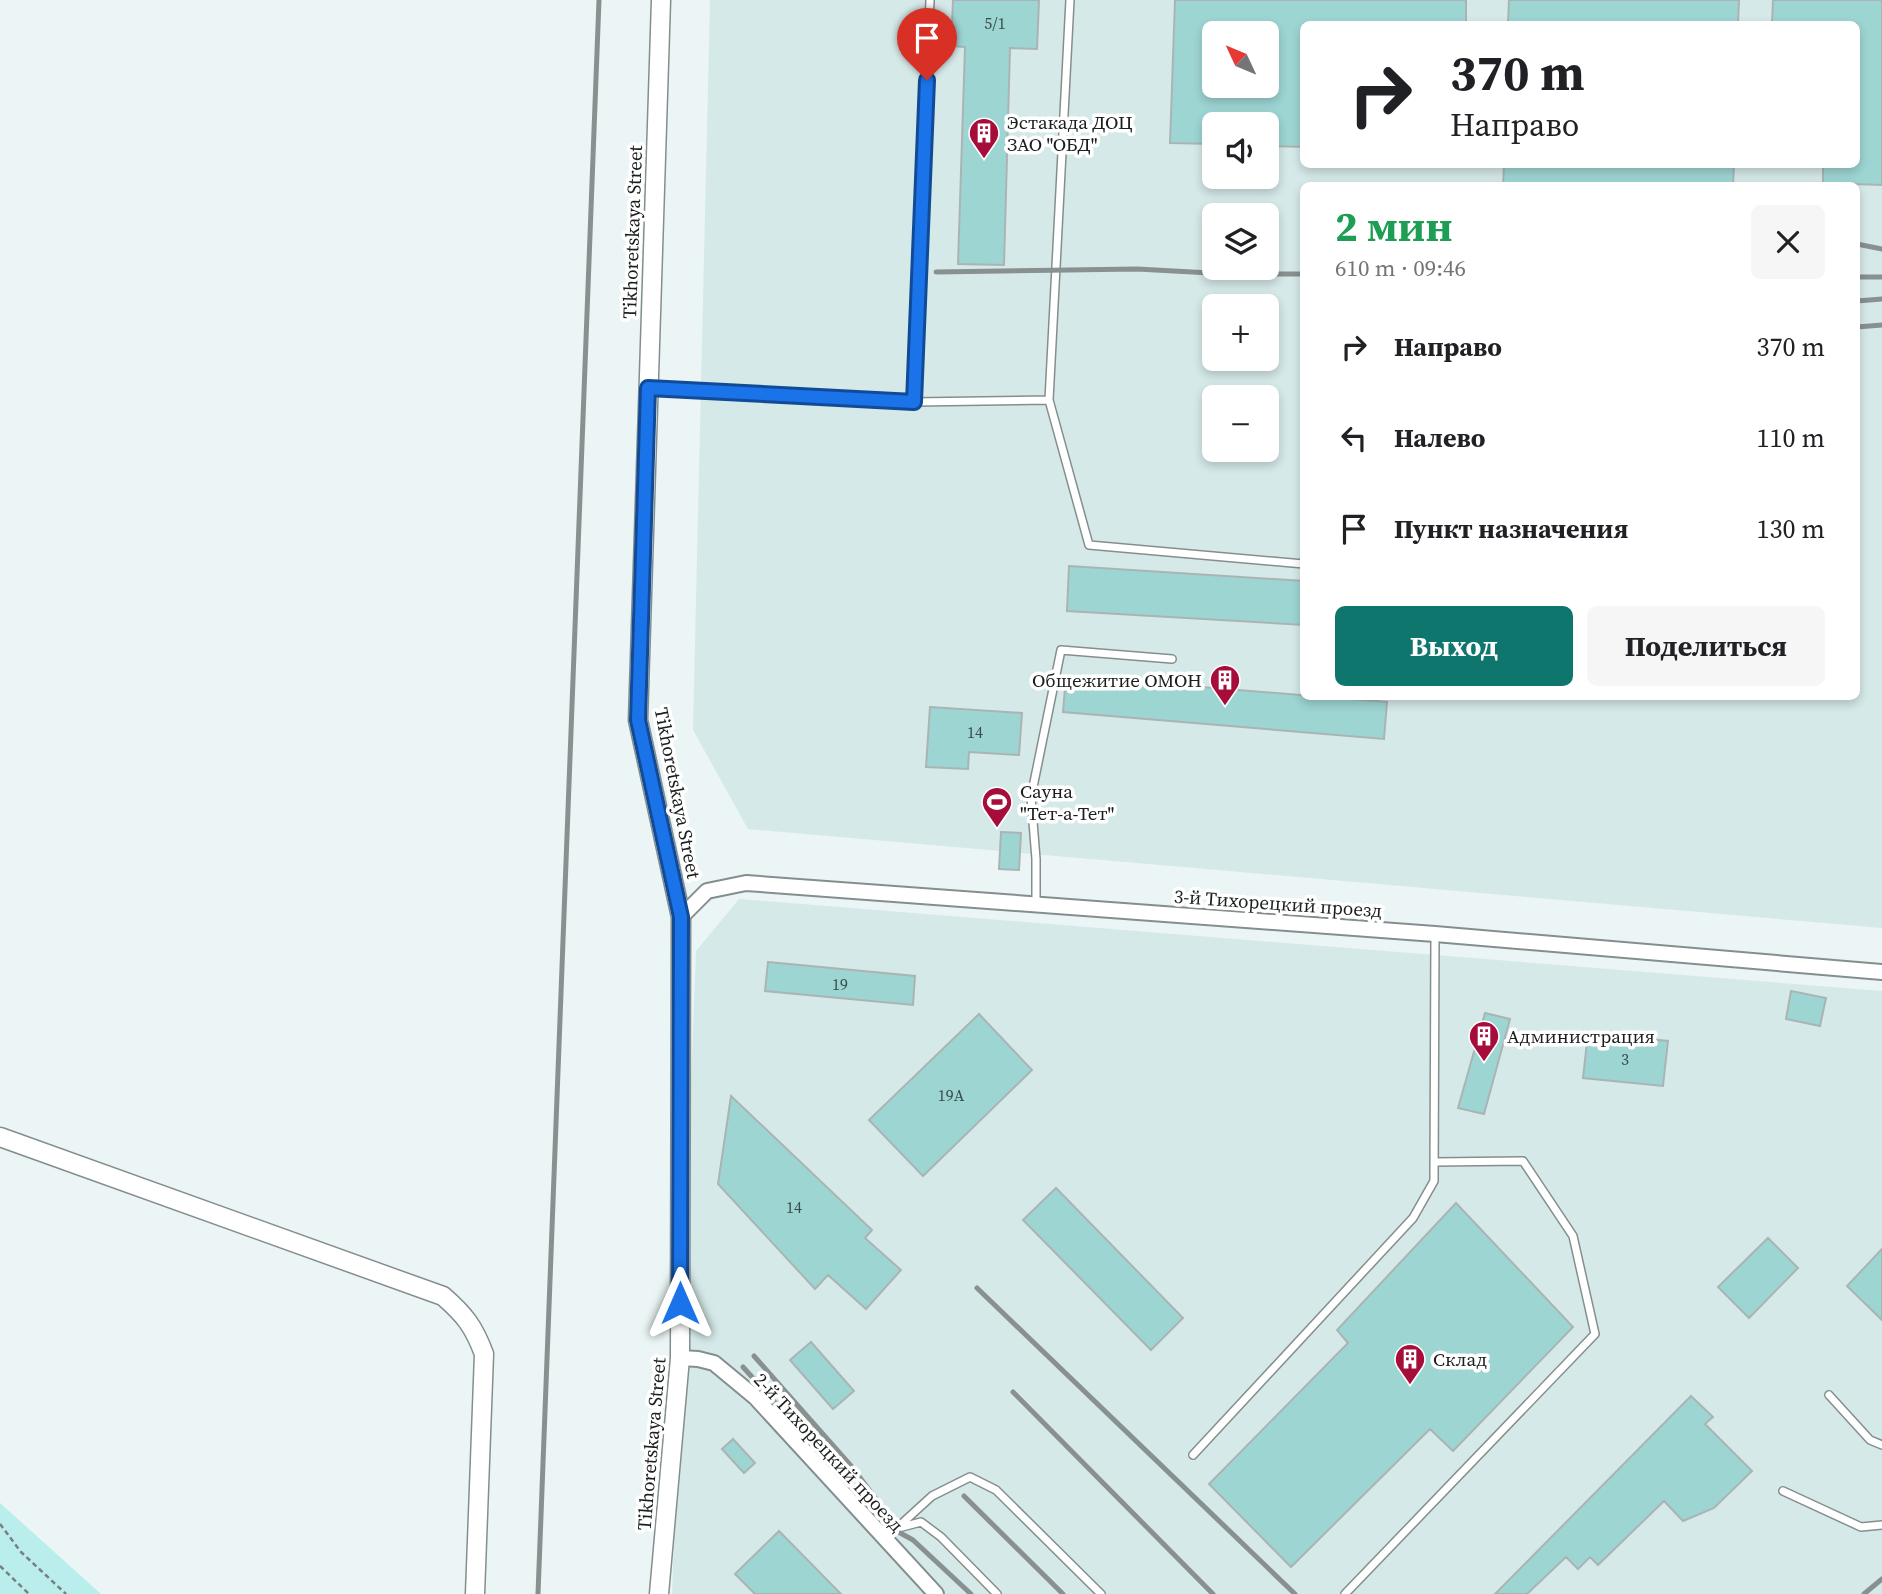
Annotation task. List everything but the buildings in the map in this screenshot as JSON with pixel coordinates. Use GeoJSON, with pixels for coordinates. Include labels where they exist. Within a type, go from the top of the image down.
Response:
{"type":"FeatureCollection","features":[{"type":"Feature","properties":{"kind":"street","name":"Tikhoretskaya Street"},"geometry":{"type":"LineString","coordinates":[[659,1594],[680,1358],[681,917],[638,720],[661,0]]}},
{"type":"Feature","properties":{"kind":"street","name":"3-й Тихорецкий проезд"},"geometry":{"type":"LineString","coordinates":[[681,917],[707,891],[746,883],[1434,934],[1882,972]]}},
{"type":"Feature","properties":{"kind":"street"},"geometry":{"type":"LineString","coordinates":[[0,1137],[443,1297],[458,1309],[474,1328],[484,1354],[475,1594]]}},
{"type":"Feature","properties":{"kind":"street","name":"2-й Тихорецкий проезд"},"geometry":{"type":"LineString","coordinates":[[680,1358],[714,1363],[755,1397],[936,1594]]}},
{"type":"Feature","properties":{"kind":"lane"},"geometry":{"type":"LineString","coordinates":[[914,402],[930,0]]}},
{"type":"Feature","properties":{"kind":"lane"},"geometry":{"type":"LineString","coordinates":[[1070,0],[1049,400],[1089,545],[1300,564]]}},
{"type":"Feature","properties":{"kind":"lane"},"geometry":{"type":"LineString","coordinates":[[648,388],[914,402],[1049,400]]}},
{"type":"Feature","properties":{"kind":"lane"},"geometry":{"type":"LineString","coordinates":[[1036,905],[1036,859],[1031,797],[1061,650],[1172,659]]}},
{"type":"Feature","properties":{"kind":"lane"},"geometry":{"type":"LineString","coordinates":[[1193,1455],[1413,1218],[1434,1181],[1434,934]]}},
{"type":"Feature","properties":{"kind":"lane"},"geometry":{"type":"LineString","coordinates":[[1345,1594],[1595,1335],[1573,1236],[1523,1161],[1434,1162]]}},
{"type":"Feature","properties":{"kind":"lane"},"geometry":{"type":"LineString","coordinates":[[1829,1395],[1870,1440],[1882,1445]]}},
{"type":"Feature","properties":{"kind":"lane"},"geometry":{"type":"LineString","coordinates":[[898,1527],[932,1496],[970,1477],[996,1490],[1101,1594]]}},
{"type":"Feature","properties":{"kind":"lane"},"geometry":{"type":"LineString","coordinates":[[1783,1491],[1861,1527],[1882,1525]]}},
{"type":"Feature","properties":{"kind":"lane"},"geometry":{"type":"LineString","coordinates":[[879,1533],[921,1522],[941,1537],[996,1594]]}},
{"type":"Feature","properties":{"kind":"path"},"geometry":{"type":"LineString","coordinates":[[1,1526],[21,1552],[66,1594]]}},
{"type":"Feature","properties":{"kind":"path"},"geometry":{"type":"LineString","coordinates":[[0,1576],[2,1568],[29,1594]]}},
{"type":"Feature","properties":{"kind":"shaded area"},"geometry":{"type":"Polygon","coordinates":[[[710,0],[1882,0],[1882,928],[748,829],[693,730],[710,0]]]}},
{"type":"Feature","properties":{"kind":"shaded area"},"geometry":{"type":"Polygon","coordinates":[[[739,899],[1882,991],[1882,1594],[672,1594],[696,951],[739,899]]]}},
{"type":"Feature","properties":{"kind":"shaded area"},"geometry":{"type":"Polygon","coordinates":[[[0,1503],[101,1594],[0,1594],[0,1503]]]}},
{"type":"Feature","properties":{"kind":"railway"},"geometry":{"type":"LineString","coordinates":[[538,1594],[599,0]]}},
{"type":"Feature","properties":{"kind":"railway"},"geometry":{"type":"LineString","coordinates":[[1860,245],[1882,249]]}},
{"type":"Feature","properties":{"kind":"railway"},"geometry":{"type":"LineString","coordinates":[[936,272],[1137,269],[1229,274],[1300,274]]}},
{"type":"Feature","properties":{"kind":"railway"},"geometry":{"type":"LineString","coordinates":[[1860,277],[1882,277]]}},
{"type":"Feature","properties":{"kind":"railway"},"geometry":{"type":"LineString","coordinates":[[1860,301],[1882,299]]}},
{"type":"Feature","properties":{"kind":"railway"},"geometry":{"type":"LineString","coordinates":[[1860,327],[1882,325]]}},
{"type":"Feature","properties":{"kind":"railway"},"geometry":{"type":"LineString","coordinates":[[977,1288],[1295,1594]]}},
{"type":"Feature","properties":{"kind":"railway"},"geometry":{"type":"LineString","coordinates":[[754,1356],[852,1467],[879,1503]]}},
{"type":"Feature","properties":{"kind":"railway"},"geometry":{"type":"LineString","coordinates":[[743,1367],[893,1529],[913,1540],[971,1594]]}},
{"type":"Feature","properties":{"kind":"railway"},"geometry":{"type":"LineString","coordinates":[[1013,1392],[1213,1594]]}},
{"type":"Feature","properties":{"kind":"railway"},"geometry":{"type":"LineString","coordinates":[[964,1496],[1063,1594]]}},
{"type":"Feature","properties":{"kind":"railway"},"geometry":{"type":"LineString","coordinates":[[1864,1594],[1882,1579]]}},
{"type":"Feature","properties":{"kind":"place","name":"Эстакада ДОЦ ЗАО \"ОБД\""},"geometry":{"type":"Point","coordinates":[984,160]}},
{"type":"Feature","properties":{"kind":"place","name":"Общежитие ОМОН"},"geometry":{"type":"Point","coordinates":[1225,707]}},
{"type":"Feature","properties":{"kind":"place","name":"Сауна \"Тет-а-Тет\""},"geometry":{"type":"Point","coordinates":[997,829]}},
{"type":"Feature","properties":{"kind":"place","name":"Администрация"},"geometry":{"type":"Point","coordinates":[1484,1063]}},
{"type":"Feature","properties":{"kind":"place","name":"Склад"},"geometry":{"type":"Point","coordinates":[1410,1386]}},
{"type":"Feature","properties":{"kind":"route"},"geometry":{"type":"LineString","coordinates":[[680,1303],[681,917],[638,720],[648,388],[914,402],[927,80]]}}]}
